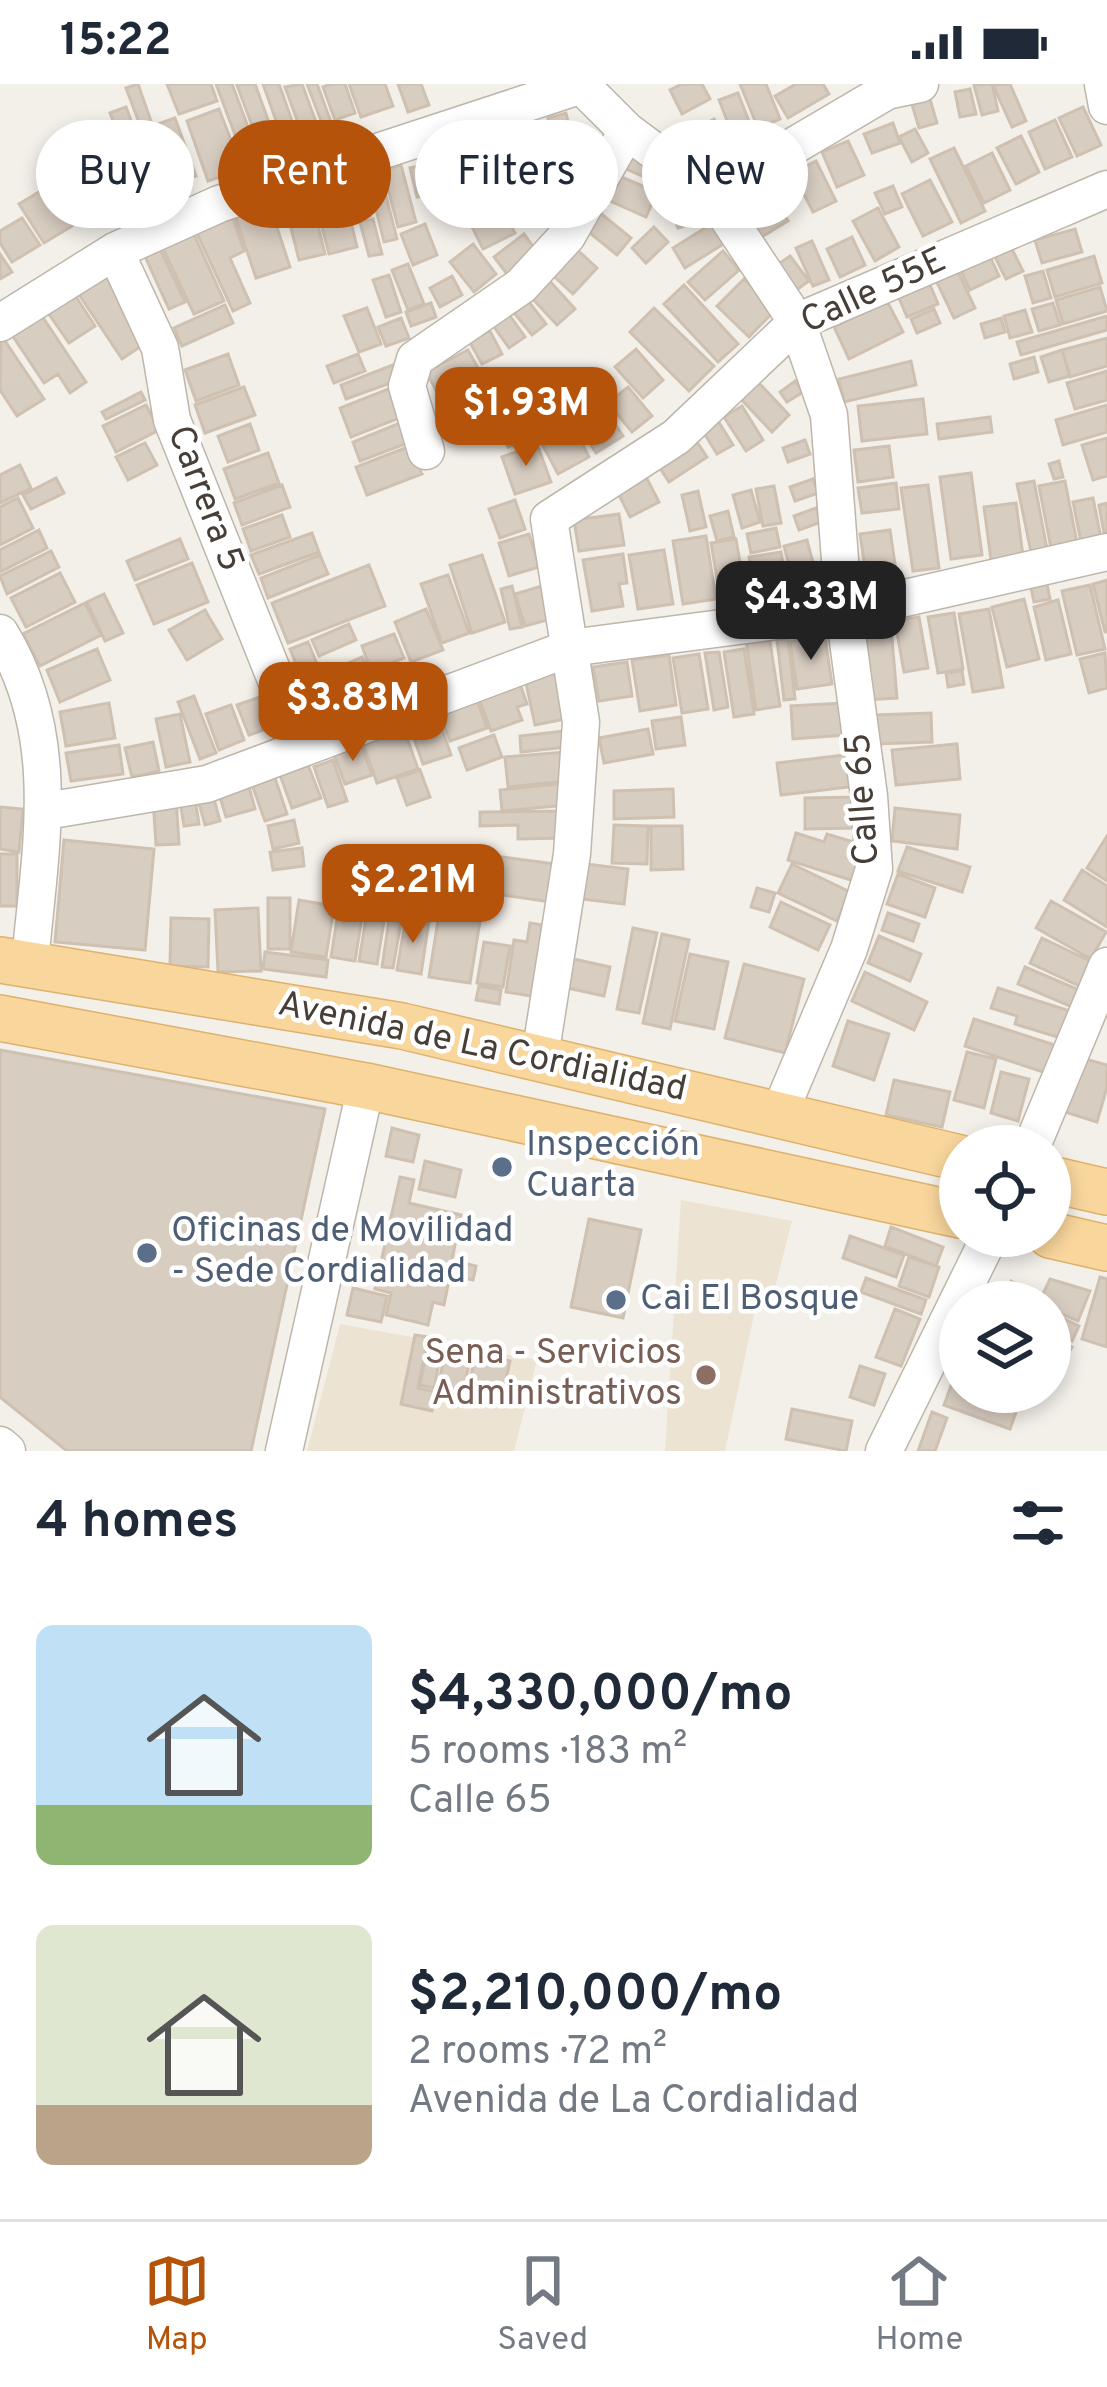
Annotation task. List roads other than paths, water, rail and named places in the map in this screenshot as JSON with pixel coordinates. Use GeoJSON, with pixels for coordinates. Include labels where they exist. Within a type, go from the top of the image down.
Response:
{"type":"FeatureCollection","features":[{"type":"Feature","properties":{"kind":"main road","name":"Avenida de La Cordialidad"},"geometry":{"type":"LineString","coordinates":[[15,961],[322,1010],[540,1056],[939,1153]]}},
{"type":"Feature","properties":{"kind":"main road","name":"Avenida de La Cordialidad"},"geometry":{"type":"LineString","coordinates":[[0,1018],[366,1086],[939,1210]]}},
{"type":"Feature","properties":{"kind":"main road"},"geometry":{"type":"LineString","coordinates":[[1071,1184],[1107,1192]]}},
{"type":"Feature","properties":{"kind":"main road"},"geometry":{"type":"LineString","coordinates":[[1071,1240],[1107,1248]]}},
{"type":"Feature","properties":{"kind":"street"},"geometry":{"type":"LineString","coordinates":[[808,137],[887,91],[920,84]]}},
{"type":"Feature","properties":{"kind":"street"},"geometry":{"type":"LineString","coordinates":[[1103,84],[1107,106]]}},
{"type":"Feature","properties":{"kind":"street"},"geometry":{"type":"LineString","coordinates":[[0,323],[115,250],[219,205],[584,85]]}},
{"type":"Feature","properties":{"kind":"street","name":"Calle 65"},"geometry":{"type":"LineString","coordinates":[[584,85],[642,141]]}},
{"type":"Feature","properties":{"kind":"street"},"geometry":{"type":"LineString","coordinates":[[425,451],[407,386],[415,359],[521,286],[567,236],[627,130]]}},
{"type":"Feature","properties":{"kind":"street","name":"Calle 55E"},"geometry":{"type":"LineString","coordinates":[[570,648],[550,519],[676,437],[797,322],[1107,189]]}},
{"type":"Feature","properties":{"kind":"street","name":"Calle 65"},"geometry":{"type":"LineString","coordinates":[[735,228],[797,322],[829,415],[844,612],[874,869],[848,950],[779,1114]]}},
{"type":"Feature","properties":{"kind":"street","name":"Carrera 5"},"geometry":{"type":"LineString","coordinates":[[115,250],[160,348],[172,420],[302,746]]}},
{"type":"Feature","properties":{"kind":"street"},"geometry":{"type":"LineString","coordinates":[[46,811],[207,784],[570,648],[844,612],[1107,553]]}},
{"type":"Feature","properties":{"kind":"street"},"geometry":{"type":"LineString","coordinates":[[0,633],[16,659],[37,730],[46,811],[15,961]]}},
{"type":"Feature","properties":{"kind":"street"},"geometry":{"type":"LineString","coordinates":[[540,1056],[577,796],[581,722],[570,648]]}},
{"type":"Feature","properties":{"kind":"street"},"geometry":{"type":"LineString","coordinates":[[1041,1125],[1107,966]]}},
{"type":"Feature","properties":{"kind":"street"},"geometry":{"type":"LineString","coordinates":[[284,1451],[366,1086]]}},
{"type":"Feature","properties":{"kind":"street"},"geometry":{"type":"LineString","coordinates":[[884,1451],[980,1257]]}},
{"type":"Feature","properties":{"kind":"street"},"geometry":{"type":"LineString","coordinates":[[0,1445],[7,1451]]}},
{"type":"Feature","properties":{"kind":"place","name":"Inspección Cuarta"},"geometry":{"type":"Point","coordinates":[502,1167]}},
{"type":"Feature","properties":{"kind":"place","name":"Oficinas de Movilidad - Sede Cordialidad"},"geometry":{"type":"Point","coordinates":[147,1253]}},
{"type":"Feature","properties":{"kind":"place","name":"Cai El Bosque"},"geometry":{"type":"Point","coordinates":[616,1300]}},
{"type":"Feature","properties":{"kind":"place","name":"Sena - Servicios Administrativos"},"geometry":{"type":"Point","coordinates":[706,1375]}}]}
